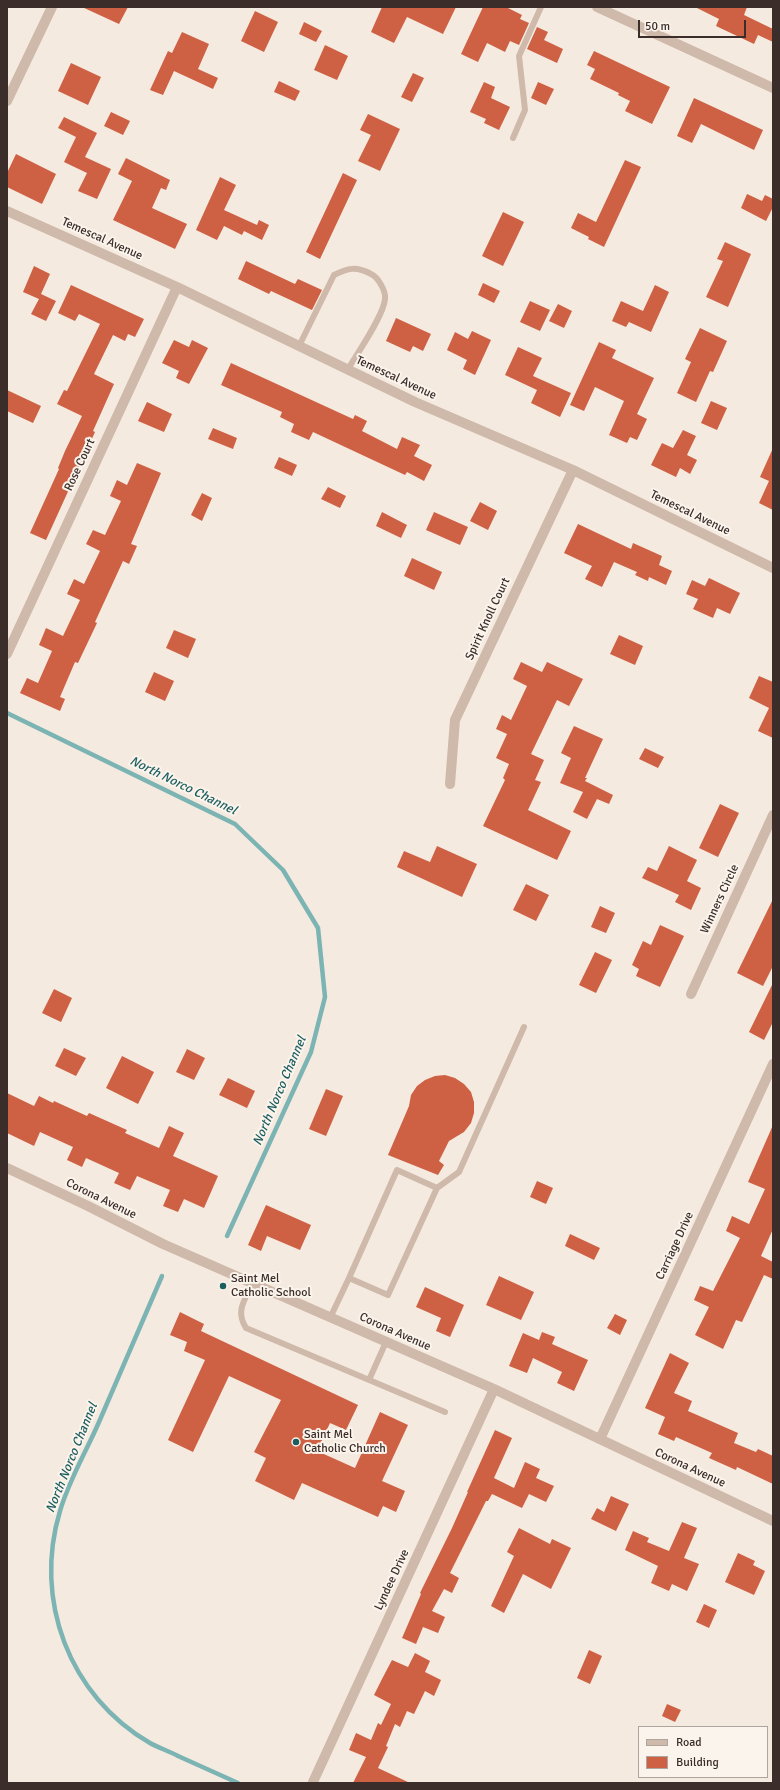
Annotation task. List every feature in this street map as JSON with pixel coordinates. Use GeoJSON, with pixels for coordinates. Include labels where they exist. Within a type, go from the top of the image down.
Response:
{"type":"FeatureCollection","features":[{"type":"Feature","properties":{"kind":"street"},"geometry":{"type":"LineString","coordinates":[[7,102],[52,7]]}},
{"type":"Feature","properties":{"kind":"street"},"geometry":{"type":"LineString","coordinates":[[597,7],[773,88]]}},
{"type":"Feature","properties":{"kind":"street","name":"Temescal Avenue"},"geometry":{"type":"LineString","coordinates":[[7,211],[177,287],[415,402],[573,470],[773,568]]}},
{"type":"Feature","properties":{"kind":"street","name":"Rose Court"},"geometry":{"type":"LineString","coordinates":[[7,654],[177,287]]}},
{"type":"Feature","properties":{"kind":"street","name":"Spirit Knoll Court"},"geometry":{"type":"LineString","coordinates":[[450,784],[455,720],[573,470]]}},
{"type":"Feature","properties":{"kind":"street","name":"Winners Circle"},"geometry":{"type":"LineString","coordinates":[[691,994],[773,816]]}},
{"type":"Feature","properties":{"kind":"street","name":"Carriage Drive"},"geometry":{"type":"LineString","coordinates":[[600,1439],[773,1064]]}},
{"type":"Feature","properties":{"kind":"street","name":"Corona Avenue"},"geometry":{"type":"LineString","coordinates":[[7,1168],[88,1206],[163,1244],[494,1389],[773,1521]]}},
{"type":"Feature","properties":{"kind":"street","name":"Lyndee Drive"},"geometry":{"type":"LineString","coordinates":[[314,1782],[494,1389]]}},
{"type":"Feature","properties":{"kind":"lane"},"geometry":{"type":"LineString","coordinates":[[513,138],[525,110],[519,56],[541,7]]}},
{"type":"Feature","properties":{"kind":"lane"},"geometry":{"type":"LineString","coordinates":[[299,346],[334,275],[352,268],[366,271],[375,276],[383,289],[385,298],[382,310],[348,370]]}},
{"type":"Feature","properties":{"kind":"lane"},"geometry":{"type":"LineString","coordinates":[[349,1278],[388,1295],[437,1188],[459,1172],[524,1027]]}},
{"type":"Feature","properties":{"kind":"lane"},"geometry":{"type":"LineString","coordinates":[[330,1318],[397,1170],[437,1188]]}},
{"type":"Feature","properties":{"kind":"lane"},"geometry":{"type":"LineString","coordinates":[[252,1284],[240,1312],[242,1321],[246,1328],[444,1412]]}},
{"type":"Feature","properties":{"kind":"lane"},"geometry":{"type":"LineString","coordinates":[[369,1380],[386,1342]]}},
{"type":"Feature","properties":{"kind":"building"},"geometry":{"type":"Polygon","coordinates":[[[82,7],[128,7],[119,24],[82,7]]]}},
{"type":"Feature","properties":{"kind":"building"},"geometry":{"type":"Polygon","coordinates":[[[382,7],[456,7],[443,34],[407,17],[394,43],[371,32],[382,7]]]}},
{"type":"Feature","properties":{"kind":"building"},"geometry":{"type":"Polygon","coordinates":[[[483,7],[506,7],[522,15],[520,19],[529,23],[519,45],[510,41],[505,52],[487,43],[478,62],[461,54],[483,7]]]}},
{"type":"Feature","properties":{"kind":"building"},"geometry":{"type":"Polygon","coordinates":[[[695,7],[747,7],[744,15],[773,29],[773,42],[758,35],[754,44],[716,26],[719,19],[695,7]]]}},
{"type":"Feature","properties":{"kind":"building"},"geometry":{"type":"Polygon","coordinates":[[[255,11],[278,22],[264,52],[241,41],[255,11]]]}},
{"type":"Feature","properties":{"kind":"building"},"geometry":{"type":"Polygon","coordinates":[[[304,22],[322,31],[316,42],[299,34],[304,22]]]}},
{"type":"Feature","properties":{"kind":"building"},"geometry":{"type":"Polygon","coordinates":[[[537,27],[548,32],[544,40],[563,49],[557,63],[527,49],[537,27]]]}},
{"type":"Feature","properties":{"kind":"building"},"geometry":{"type":"Polygon","coordinates":[[[182,32],[209,44],[198,69],[218,78],[213,89],[174,71],[163,95],[150,90],[168,51],[172,53],[182,32]]]}},
{"type":"Feature","properties":{"kind":"building"},"geometry":{"type":"Polygon","coordinates":[[[325,45],[348,56],[337,80],[314,70],[325,45]]]}},
{"type":"Feature","properties":{"kind":"building"},"geometry":{"type":"Polygon","coordinates":[[[594,51],[670,87],[652,124],[625,111],[630,101],[618,95],[619,93],[590,79],[595,69],[587,65],[594,51]]]}},
{"type":"Feature","properties":{"kind":"building"},"geometry":{"type":"Polygon","coordinates":[[[71,63],[101,77],[88,105],[58,91],[71,63]]]}},
{"type":"Feature","properties":{"kind":"building"},"geometry":{"type":"Polygon","coordinates":[[[413,73],[424,78],[412,102],[401,97],[413,73]]]}},
{"type":"Feature","properties":{"kind":"building"},"geometry":{"type":"Polygon","coordinates":[[[279,81],[300,91],[295,101],[274,92],[279,81]]]}},
{"type":"Feature","properties":{"kind":"building"},"geometry":{"type":"Polygon","coordinates":[[[484,82],[495,87],[491,98],[510,107],[499,130],[484,123],[486,119],[470,112],[484,82]]]}},
{"type":"Feature","properties":{"kind":"building"},"geometry":{"type":"Polygon","coordinates":[[[538,82],[554,89],[546,105],[531,98],[538,82]]]}},
{"type":"Feature","properties":{"kind":"building"},"geometry":{"type":"Polygon","coordinates":[[[694,98],[763,130],[754,150],[701,124],[692,143],[677,136],[694,98]]]}},
{"type":"Feature","properties":{"kind":"building"},"geometry":{"type":"Polygon","coordinates":[[[111,112],[130,121],[123,135],[104,126],[111,112]]]}},
{"type":"Feature","properties":{"kind":"building"},"geometry":{"type":"Polygon","coordinates":[[[368,114],[400,129],[380,171],[358,161],[371,135],[360,130],[368,114]]]}},
{"type":"Feature","properties":{"kind":"building"},"geometry":{"type":"Polygon","coordinates":[[[64,117],[97,133],[85,157],[111,169],[97,199],[78,191],[87,173],[64,162],[76,137],[58,128],[64,117]]]}},
{"type":"Feature","properties":{"kind":"building"},"geometry":{"type":"Polygon","coordinates":[[[16,154],[56,174],[42,204],[7,187],[7,173],[16,154]]]}},
{"type":"Feature","properties":{"kind":"building"},"geometry":{"type":"Polygon","coordinates":[[[126,158],[170,180],[166,190],[161,188],[152,208],[187,224],[175,249],[113,220],[132,181],[118,174],[126,158]]]}},
{"type":"Feature","properties":{"kind":"building"},"geometry":{"type":"Polygon","coordinates":[[[625,160],[641,167],[604,247],[571,228],[578,213],[596,222],[625,160]]]}},
{"type":"Feature","properties":{"kind":"building"},"geometry":{"type":"Polygon","coordinates":[[[343,173],[357,180],[320,259],[306,252],[343,173]]]}},
{"type":"Feature","properties":{"kind":"building"},"geometry":{"type":"Polygon","coordinates":[[[220,177],[236,185],[224,210],[257,225],[259,220],[269,225],[262,240],[244,231],[242,235],[224,226],[217,240],[196,230],[220,177]]]}},
{"type":"Feature","properties":{"kind":"building"},"geometry":{"type":"Polygon","coordinates":[[[747,194],[762,201],[765,195],[773,199],[773,207],[766,221],[741,208],[747,194]]]}},
{"type":"Feature","properties":{"kind":"building"},"geometry":{"type":"Polygon","coordinates":[[[503,212],[524,222],[503,266],[482,256],[503,212]]]}},
{"type":"Feature","properties":{"kind":"building"},"geometry":{"type":"Polygon","coordinates":[[[725,242],[751,254],[728,307],[706,297],[723,261],[717,259],[725,242]]]}},
{"type":"Feature","properties":{"kind":"building"},"geometry":{"type":"Polygon","coordinates":[[[246,261],[295,284],[298,279],[322,290],[312,310],[271,291],[269,294],[238,279],[246,261]]]}},
{"type":"Feature","properties":{"kind":"building"},"geometry":{"type":"Polygon","coordinates":[[[34,266],[50,274],[41,294],[56,301],[46,321],[31,314],[39,299],[23,292],[34,266]]]}},
{"type":"Feature","properties":{"kind":"building"},"geometry":{"type":"Polygon","coordinates":[[[483,283],[500,291],[494,303],[478,295],[483,283]]]}},
{"type":"Feature","properties":{"kind":"building"},"geometry":{"type":"Polygon","coordinates":[[[71,285],[144,319],[135,337],[128,334],[125,341],[113,335],[94,374],[114,384],[93,431],[95,432],[46,540],[30,533],[59,469],[58,468],[65,451],[82,416],[57,404],[64,390],[67,391],[100,324],[79,314],[75,321],[58,313],[71,285]]]}},
{"type":"Feature","properties":{"kind":"building"},"geometry":{"type":"Polygon","coordinates":[[[655,285],[669,292],[651,332],[629,322],[626,327],[612,321],[621,301],[643,311],[655,285]]]}},
{"type":"Feature","properties":{"kind":"building"},"geometry":{"type":"Polygon","coordinates":[[[530,301],[550,310],[540,331],[520,322],[530,301]]]}},
{"type":"Feature","properties":{"kind":"building"},"geometry":{"type":"Polygon","coordinates":[[[558,304],[572,311],[564,328],[549,321],[558,304]]]}},
{"type":"Feature","properties":{"kind":"building"},"geometry":{"type":"Polygon","coordinates":[[[396,318],[431,334],[423,351],[413,346],[410,352],[386,341],[396,318]]]}},
{"type":"Feature","properties":{"kind":"building"},"geometry":{"type":"Polygon","coordinates":[[[700,328],[727,341],[713,372],[710,371],[696,402],[677,393],[691,362],[685,359],[700,328]]]}},
{"type":"Feature","properties":{"kind":"building"},"geometry":{"type":"Polygon","coordinates":[[[472,331],[491,340],[475,375],[463,369],[467,360],[447,350],[455,332],[468,339],[472,331]]]}},
{"type":"Feature","properties":{"kind":"building"},"geometry":{"type":"Polygon","coordinates":[[[174,340],[189,347],[192,340],[208,348],[189,384],[176,378],[179,371],[162,363],[174,340]]]}},
{"type":"Feature","properties":{"kind":"building"},"geometry":{"type":"Polygon","coordinates":[[[599,342],[616,350],[612,358],[654,378],[637,414],[647,419],[637,440],[630,437],[627,443],[609,435],[624,401],[595,387],[584,411],[570,405],[599,342]]]}},
{"type":"Feature","properties":{"kind":"building"},"geometry":{"type":"Polygon","coordinates":[[[518,347],[542,358],[533,376],[571,393],[560,417],[531,403],[537,390],[505,375],[518,347]]]}},
{"type":"Feature","properties":{"kind":"building"},"geometry":{"type":"Polygon","coordinates":[[[231,363],[353,419],[355,415],[367,421],[362,431],[397,449],[402,437],[420,445],[414,456],[432,465],[424,481],[407,472],[405,475],[313,432],[309,440],[291,432],[294,424],[280,417],[282,412],[221,385],[231,363]]]}},
{"type":"Feature","properties":{"kind":"building"},"geometry":{"type":"Polygon","coordinates":[[[7,390],[41,406],[33,423],[7,411],[7,390]]]}},
{"type":"Feature","properties":{"kind":"building"},"geometry":{"type":"Polygon","coordinates":[[[711,401],[727,408],[717,430],[701,423],[711,401]]]}},
{"type":"Feature","properties":{"kind":"building"},"geometry":{"type":"Polygon","coordinates":[[[147,402],[172,414],[164,432],[138,421],[147,402]]]}},
{"type":"Feature","properties":{"kind":"building"},"geometry":{"type":"Polygon","coordinates":[[[213,428],[237,438],[233,449],[208,439],[213,428]]]}},
{"type":"Feature","properties":{"kind":"building"},"geometry":{"type":"Polygon","coordinates":[[[683,430],[696,436],[687,455],[697,460],[690,474],[680,468],[676,477],[651,465],[662,443],[673,448],[683,430]]]}},
{"type":"Feature","properties":{"kind":"building"},"geometry":{"type":"Polygon","coordinates":[[[773,448],[773,510],[759,503],[769,481],[760,477],[773,448]]]}},
{"type":"Feature","properties":{"kind":"building"},"geometry":{"type":"Polygon","coordinates":[[[279,457],[297,465],[292,476],[274,468],[279,457]]]}},
{"type":"Feature","properties":{"kind":"building"},"geometry":{"type":"Polygon","coordinates":[[[137,463],[161,473],[131,544],[137,546],[129,564],[123,561],[95,622],[97,623],[78,663],[75,662],[60,697],[65,699],[60,711],[20,693],[27,678],[38,683],[52,651],[39,645],[46,628],[63,636],[80,600],[67,594],[74,579],[84,584],[100,551],[86,544],[93,530],[105,535],[121,501],[110,496],[117,480],[127,485],[137,463]]]}},
{"type":"Feature","properties":{"kind":"building"},"geometry":{"type":"Polygon","coordinates":[[[328,487],[346,496],[340,508],[321,499],[328,487]]]}},
{"type":"Feature","properties":{"kind":"building"},"geometry":{"type":"Polygon","coordinates":[[[202,493],[212,498],[202,521],[191,515],[202,493]]]}},
{"type":"Feature","properties":{"kind":"building"},"geometry":{"type":"Polygon","coordinates":[[[480,502],[497,511],[488,530],[470,521],[480,502]]]}},
{"type":"Feature","properties":{"kind":"building"},"geometry":{"type":"Polygon","coordinates":[[[382,512],[407,525],[401,538],[376,526],[382,512]]]}},
{"type":"Feature","properties":{"kind":"building"},"geometry":{"type":"Polygon","coordinates":[[[434,512],[468,527],[460,545],[426,530],[434,512]]]}},
{"type":"Feature","properties":{"kind":"building"},"geometry":{"type":"Polygon","coordinates":[[[578,524],[631,549],[633,543],[662,556],[659,565],[672,571],[666,585],[649,577],[648,581],[635,575],[637,572],[614,562],[602,587],[585,579],[592,566],[564,553],[578,524]]]}},
{"type":"Feature","properties":{"kind":"building"},"geometry":{"type":"Polygon","coordinates":[[[412,558],[442,572],[434,590],[404,576],[412,558]]]}},
{"type":"Feature","properties":{"kind":"building"},"geometry":{"type":"Polygon","coordinates":[[[709,578],[740,593],[730,614],[717,608],[713,618],[693,609],[698,599],[686,594],[692,580],[705,586],[709,578]]]}},
{"type":"Feature","properties":{"kind":"building"},"geometry":{"type":"Polygon","coordinates":[[[174,630],[196,639],[188,658],[166,648],[174,630]]]}},
{"type":"Feature","properties":{"kind":"building"},"geometry":{"type":"Polygon","coordinates":[[[619,635],[643,646],[635,665],[610,654],[619,635]]]}},
{"type":"Feature","properties":{"kind":"building"},"geometry":{"type":"Polygon","coordinates":[[[521,662],[542,672],[547,662],[583,679],[569,706],[557,700],[531,754],[544,760],[535,780],[541,782],[528,810],[571,831],[557,860],[483,826],[505,780],[503,778],[509,764],[496,758],[507,734],[496,729],[502,715],[511,720],[527,686],[513,679],[521,662]]]}},
{"type":"Feature","properties":{"kind":"building"},"geometry":{"type":"Polygon","coordinates":[[[154,672],[174,681],[165,701],[145,692],[154,672]]]}},
{"type":"Feature","properties":{"kind":"building"},"geometry":{"type":"Polygon","coordinates":[[[759,676],[773,682],[773,738],[758,731],[769,708],[749,698],[759,676]]]}},
{"type":"Feature","properties":{"kind":"building"},"geometry":{"type":"Polygon","coordinates":[[[574,726],[603,739],[585,781],[613,795],[609,804],[597,799],[587,819],[573,812],[583,792],[560,783],[571,758],[561,753],[574,726]]]}},
{"type":"Feature","properties":{"kind":"building"},"geometry":{"type":"Polygon","coordinates":[[[645,748],[664,757],[658,768],[639,759],[645,748]]]}},
{"type":"Feature","properties":{"kind":"building"},"geometry":{"type":"Polygon","coordinates":[[[720,804],[739,813],[718,857],[699,848],[720,804]]]}},
{"type":"Feature","properties":{"kind":"building"},"geometry":{"type":"Polygon","coordinates":[[[437,846],[477,864],[462,897],[397,867],[404,851],[430,862],[437,846]]]}},
{"type":"Feature","properties":{"kind":"building"},"geometry":{"type":"Polygon","coordinates":[[[669,846],[697,860],[687,881],[701,888],[691,910],[675,902],[679,895],[642,878],[648,867],[657,871],[669,846]]]}},
{"type":"Feature","properties":{"kind":"building"},"geometry":{"type":"Polygon","coordinates":[[[526,884],[549,895],[536,921],[513,910],[526,884]]]}},
{"type":"Feature","properties":{"kind":"building"},"geometry":{"type":"Polygon","coordinates":[[[773,899],[773,966],[763,986],[737,973],[773,899]]]}},
{"type":"Feature","properties":{"kind":"building"},"geometry":{"type":"Polygon","coordinates":[[[600,906],[615,913],[606,933],[591,927],[600,906]]]}},
{"type":"Feature","properties":{"kind":"building"},"geometry":{"type":"Polygon","coordinates":[[[660,925],[684,936],[660,987],[636,976],[639,969],[632,965],[643,941],[651,945],[660,925]]]}},
{"type":"Feature","properties":{"kind":"building"},"geometry":{"type":"Polygon","coordinates":[[[595,952],[612,960],[596,993],[579,985],[595,952]]]}},
{"type":"Feature","properties":{"kind":"building"},"geometry":{"type":"Polygon","coordinates":[[[773,983],[773,1022],[764,1040],[749,1032],[773,983]]]}},
{"type":"Feature","properties":{"kind":"building"},"geometry":{"type":"Polygon","coordinates":[[[54,989],[72,998],[61,1022],[42,1013],[54,989]]]}},
{"type":"Feature","properties":{"kind":"building"},"geometry":{"type":"Polygon","coordinates":[[[64,1048],[86,1058],[76,1076],[55,1066],[64,1048]]]}},
{"type":"Feature","properties":{"kind":"building"},"geometry":{"type":"Polygon","coordinates":[[[187,1049],[205,1058],[194,1080],[176,1072],[187,1049]]]}},
{"type":"Feature","properties":{"kind":"building"},"geometry":{"type":"Polygon","coordinates":[[[122,1056],[154,1072],[138,1104],[106,1088],[122,1056]]]}},
{"type":"Feature","properties":{"kind":"building"},"geometry":{"type":"Polygon","coordinates":[[[445,1075],[455,1078],[464,1084],[471,1092],[474,1102],[474,1113],[471,1123],[464,1132],[449,1141],[439,1161],[444,1165],[438,1175],[388,1155],[409,1106],[411,1095],[417,1086],[425,1080],[435,1076],[445,1075]]]}},
{"type":"Feature","properties":{"kind":"building"},"geometry":{"type":"Polygon","coordinates":[[[228,1078],[255,1091],[247,1108],[219,1095],[228,1078]]]}},
{"type":"Feature","properties":{"kind":"building"},"geometry":{"type":"Polygon","coordinates":[[[326,1089],[343,1096],[326,1136],[309,1129],[326,1089]]]}},
{"type":"Feature","properties":{"kind":"building"},"geometry":{"type":"Polygon","coordinates":[[[7,1093],[34,1106],[39,1096],[87,1116],[89,1113],[127,1130],[125,1133],[159,1148],[169,1126],[184,1133],[173,1156],[218,1176],[204,1208],[184,1199],[178,1212],[163,1206],[170,1190],[137,1176],[130,1190],[114,1183],[119,1173],[86,1158],[82,1167],[67,1160],[73,1147],[40,1132],[34,1146],[7,1133],[7,1093]]]}},
{"type":"Feature","properties":{"kind":"building"},"geometry":{"type":"Polygon","coordinates":[[[773,1125],[773,1229],[761,1256],[773,1262],[773,1279],[764,1275],[742,1322],[736,1320],[723,1349],[695,1335],[709,1307],[694,1300],[700,1286],[713,1291],[740,1238],[726,1231],[732,1216],[749,1224],[765,1189],[748,1182],[773,1125]]]}},
{"type":"Feature","properties":{"kind":"building"},"geometry":{"type":"Polygon","coordinates":[[[537,1181],[553,1188],[546,1204],[530,1197],[537,1181]]]}},
{"type":"Feature","properties":{"kind":"building"},"geometry":{"type":"Polygon","coordinates":[[[266,1205],[311,1225],[300,1250],[267,1236],[261,1251],[248,1245],[266,1205]]]}},
{"type":"Feature","properties":{"kind":"building"},"geometry":{"type":"Polygon","coordinates":[[[570,1234],[600,1248],[594,1260],[565,1246],[570,1234]]]}},
{"type":"Feature","properties":{"kind":"building"},"geometry":{"type":"Polygon","coordinates":[[[499,1276],[534,1292],[521,1320],[486,1305],[499,1276]]]}},
{"type":"Feature","properties":{"kind":"building"},"geometry":{"type":"Polygon","coordinates":[[[425,1287],[464,1305],[450,1337],[436,1331],[441,1318],[416,1307],[425,1287]]]}},
{"type":"Feature","properties":{"kind":"building"},"geometry":{"type":"Polygon","coordinates":[[[180,1312],[204,1324],[201,1331],[358,1405],[346,1430],[330,1423],[317,1451],[355,1468],[380,1412],[408,1425],[382,1481],[405,1491],[396,1512],[383,1506],[378,1517],[302,1483],[294,1500],[255,1481],[266,1458],[254,1452],[281,1400],[229,1376],[193,1452],[168,1440],[205,1360],[184,1351],[187,1342],[170,1335],[180,1312]]]}},
{"type":"Feature","properties":{"kind":"building"},"geometry":{"type":"Polygon","coordinates":[[[615,1314],[627,1320],[620,1335],[607,1328],[615,1314]]]}},
{"type":"Feature","properties":{"kind":"building"},"geometry":{"type":"Polygon","coordinates":[[[542,1332],[555,1337],[552,1344],[588,1360],[574,1391],[557,1383],[562,1372],[533,1358],[527,1373],[509,1366],[523,1333],[539,1340],[542,1332]]]}},
{"type":"Feature","properties":{"kind":"building"},"geometry":{"type":"Polygon","coordinates":[[[670,1353],[689,1363],[674,1393],[692,1401],[688,1411],[738,1433],[734,1443],[756,1452],[758,1449],[773,1456],[773,1484],[737,1467],[736,1470],[709,1458],[712,1453],[676,1437],[674,1441],[658,1434],[665,1417],[645,1408],[670,1353]]]}},
{"type":"Feature","properties":{"kind":"building"},"geometry":{"type":"Polygon","coordinates":[[[495,1430],[512,1438],[494,1478],[514,1488],[525,1462],[540,1469],[536,1478],[554,1486],[546,1502],[529,1494],[522,1508],[492,1494],[488,1501],[486,1501],[450,1573],[459,1578],[452,1593],[444,1589],[432,1611],[445,1617],[438,1633],[423,1627],[416,1644],[402,1638],[421,1594],[420,1593],[452,1528],[495,1430]]]}},
{"type":"Feature","properties":{"kind":"building"},"geometry":{"type":"Polygon","coordinates":[[[611,1496],[629,1504],[616,1531],[591,1519],[597,1508],[604,1512],[611,1496]]]}},
{"type":"Feature","properties":{"kind":"building"},"geometry":{"type":"Polygon","coordinates":[[[682,1522],[697,1528],[684,1558],[699,1564],[687,1591],[672,1584],[669,1591],[651,1583],[658,1566],[625,1550],[633,1531],[649,1538],[647,1542],[669,1551],[682,1522]]]}},
{"type":"Feature","properties":{"kind":"building"},"geometry":{"type":"Polygon","coordinates":[[[519,1528],[550,1544],[552,1539],[571,1548],[551,1589],[523,1574],[504,1613],[491,1606],[514,1556],[507,1552],[519,1528]]]}},
{"type":"Feature","properties":{"kind":"building"},"geometry":{"type":"Polygon","coordinates":[[[738,1553],[755,1561],[753,1565],[765,1571],[754,1595],[725,1582],[738,1553]]]}},
{"type":"Feature","properties":{"kind":"building"},"geometry":{"type":"Polygon","coordinates":[[[704,1604],[717,1610],[709,1628],[696,1622],[704,1604]]]}},
{"type":"Feature","properties":{"kind":"building"},"geometry":{"type":"Polygon","coordinates":[[[589,1650],[602,1656],[590,1684],[577,1678],[589,1650]]]}},
{"type":"Feature","properties":{"kind":"building"},"geometry":{"type":"Polygon","coordinates":[[[415,1653],[430,1661],[425,1672],[441,1680],[434,1696],[425,1691],[414,1714],[407,1711],[400,1727],[395,1724],[386,1746],[388,1747],[378,1768],[410,1783],[353,1783],[366,1757],[349,1750],[356,1733],[371,1740],[378,1723],[381,1725],[391,1704],[374,1695],[392,1660],[408,1667],[415,1653]]]}},
{"type":"Feature","properties":{"kind":"building"},"geometry":{"type":"Polygon","coordinates":[[[667,1704],[681,1710],[675,1722],[662,1716],[667,1704]]]}},
{"type":"Feature","properties":{"kind":"waterway","name":"North Norco Channel"},"geometry":{"type":"LineString","coordinates":[[7,713],[235,824],[283,870],[318,928],[325,997],[311,1052],[227,1236]]}},
{"type":"Feature","properties":{"kind":"waterway","name":"North Norco Channel"},"geometry":{"type":"LineString","coordinates":[[162,1276],[99,1422],[73,1477],[60,1511],[53,1545],[51,1578],[55,1611],[64,1643],[79,1672],[98,1699],[122,1723],[153,1745],[238,1783]]}},
{"type":"Feature","properties":{"kind":"place","name":"Saint Mel Catholic School"},"geometry":{"type":"Point","coordinates":[223,1286]}},
{"type":"Feature","properties":{"kind":"place","name":"Saint Mel Catholic Church"},"geometry":{"type":"Point","coordinates":[296,1442]}}]}
